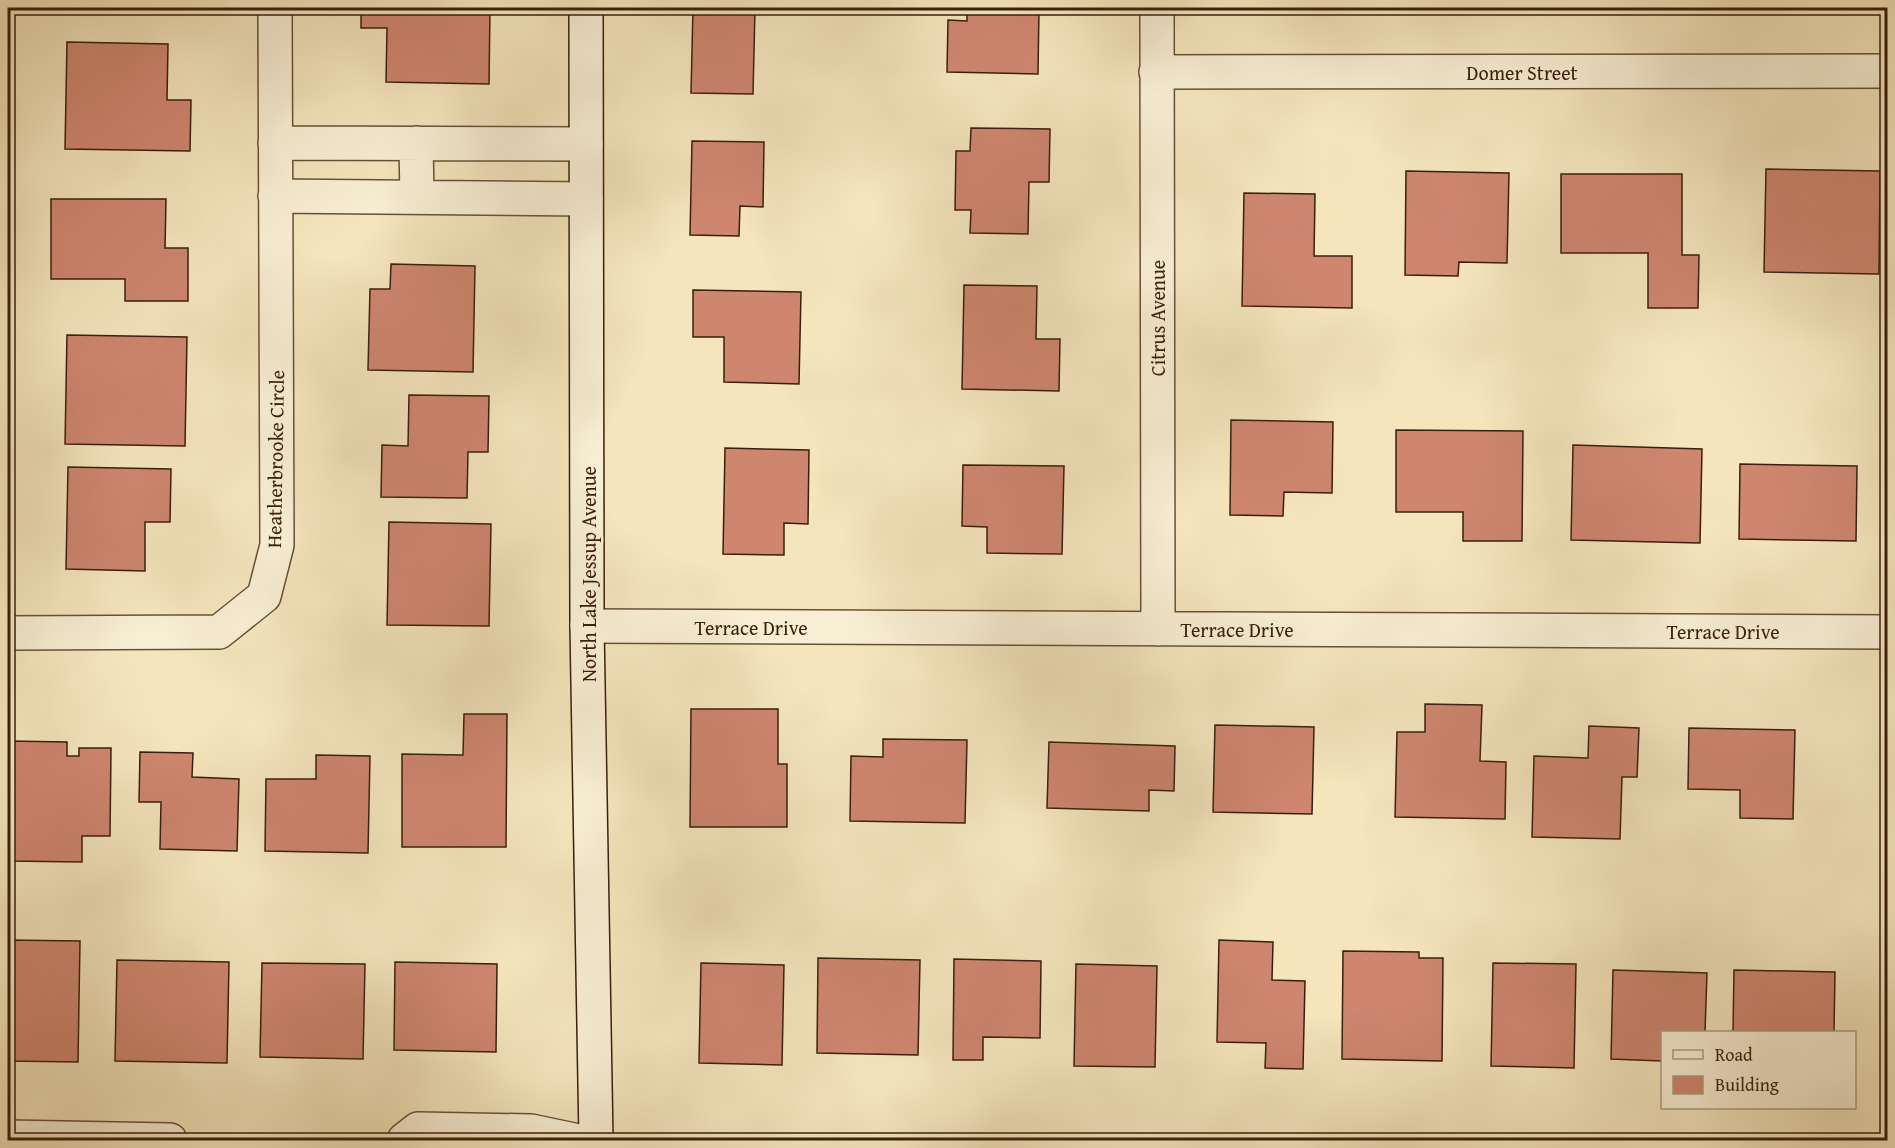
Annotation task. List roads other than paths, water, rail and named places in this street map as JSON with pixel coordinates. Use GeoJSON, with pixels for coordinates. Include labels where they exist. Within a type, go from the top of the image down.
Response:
{"type":"FeatureCollection","features":[{"type":"Feature","properties":{"kind":"street","name":"Heatherbrooke Circle"},"geometry":{"type":"LineString","coordinates":[[8,633],[219,632],[264,596],[277,545],[275,8]]}},
{"type":"Feature","properties":{"kind":"street","name":"North Lake Jessup Avenue"},"geometry":{"type":"LineString","coordinates":[[586,8],[587,626],[596,1140]]}},
{"type":"Feature","properties":{"kind":"street","name":"Citrus Avenue"},"geometry":{"type":"LineString","coordinates":[[1157,8],[1158,629]]}},
{"type":"Feature","properties":{"kind":"street","name":"Domer Street"},"geometry":{"type":"LineString","coordinates":[[1156,72],[1887,71]]}},
{"type":"Feature","properties":{"kind":"street"},"geometry":{"type":"LineString","coordinates":[[275,143],[586,144]]}},
{"type":"Feature","properties":{"kind":"street"},"geometry":{"type":"LineString","coordinates":[[416,143],[417,197]]}},
{"type":"Feature","properties":{"kind":"street"},"geometry":{"type":"LineString","coordinates":[[275,196],[586,199]]}},
{"type":"Feature","properties":{"kind":"street","name":"Terrace Drive"},"geometry":{"type":"LineString","coordinates":[[587,626],[1887,632]]}},
{"type":"Feature","properties":{"kind":"street"},"geometry":{"type":"LineString","coordinates":[[404,1140],[418,1129],[531,1131],[574,1140]]}},
{"type":"Feature","properties":{"kind":"street"},"geometry":{"type":"LineString","coordinates":[[8,1137],[170,1140]]}}]}
